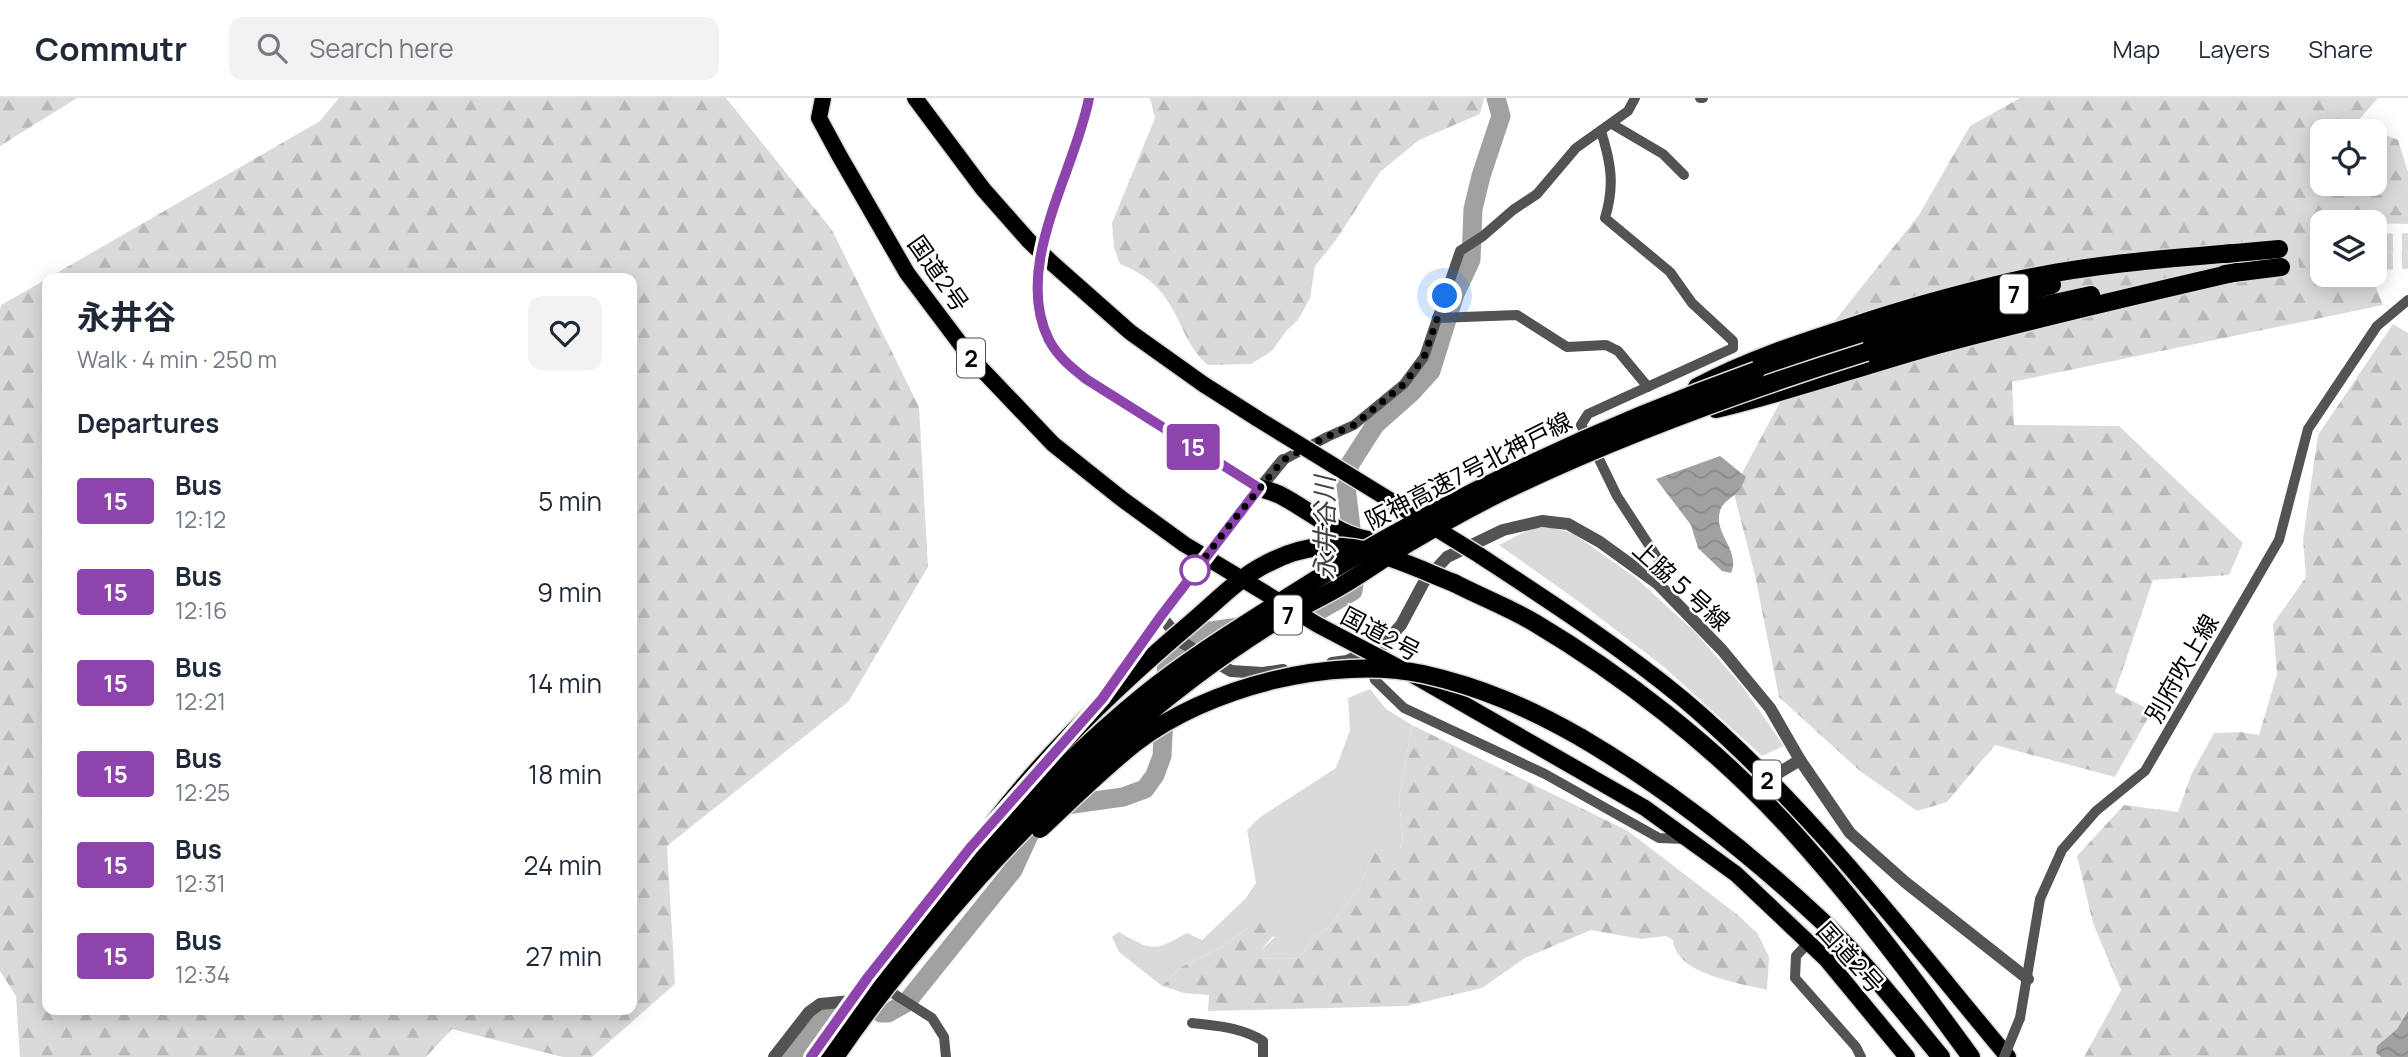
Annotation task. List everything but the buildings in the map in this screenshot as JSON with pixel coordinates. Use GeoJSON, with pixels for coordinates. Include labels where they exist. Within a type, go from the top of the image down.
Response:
{"type":"FeatureCollection","features":[{"type":"Feature","properties":{"kind":"highway","name":"国道2号"},"geometry":{"type":"LineString","coordinates":[[823,98],[819,118],[907,273],[971,358],[1053,444],[1184,544],[1318,625],[1400,668],[1645,808],[1735,874],[1809,942],[1907,1057]]}},
{"type":"Feature","properties":{"kind":"highway","name":"2"},"geometry":{"type":"LineString","coordinates":[[915,98],[983,189],[1029,241],[1130,332],[1203,384],[1479,555],[1585,625],[1682,699],[1736,748],[1867,887],[2006,1057]]}},
{"type":"Feature","properties":{"kind":"highway"},"geometry":{"type":"LineString","coordinates":[[1259,488],[1278,494],[1350,535],[1363,540],[1388,540],[1736,366],[1776,350],[1867,321],[2015,281],[2139,261],[2234,253]]}},
{"type":"Feature","properties":{"kind":"highway","name":"阪神高速7号北神戸線"},"geometry":{"type":"LineString","coordinates":[[813,1057],[847,1011],[934,916],[1083,770],[1153,709],[1270,625],[1343,585],[1410,542],[1501,493],[1586,454],[1707,405],[1866,352],[2058,301],[2237,272],[2280,258],[2234,253],[2118,272],[2005,297],[1862,336],[1756,371],[1580,440],[1402,528],[1202,652],[1143,696],[1074,757],[1011,820],[934,916],[835,1057]]}},
{"type":"Feature","properties":{"kind":"highway"},"geometry":{"type":"LineString","coordinates":[[1259,488],[1347,541],[1377,548],[1389,546],[1526,476],[1636,429],[1751,401],[1965,338],[2237,272]]}},
{"type":"Feature","properties":{"kind":"highway"},"geometry":{"type":"LineString","coordinates":[[934,916],[1002,813],[1065,741],[1150,657],[1240,581],[1266,564],[1303,550],[1323,547],[1349,548],[1372,552],[1454,583],[1533,622],[1640,693],[1723,763],[1782,821],[1850,899],[1972,1057]]}},
{"type":"Feature","properties":{"kind":"highway"},"geometry":{"type":"LineString","coordinates":[[934,916],[1136,743],[1186,712],[1266,682],[1307,673],[1386,670],[1420,674],[1507,698],[1580,737],[1620,760],[1728,839],[1823,922],[1882,985],[1941,1057]]}},
{"type":"Feature","properties":{"kind":"street"},"geometry":{"type":"LineString","coordinates":[[1088,98],[1039,267],[1039,314],[1050,341],[1064,361],[1086,379],[1259,488]]}},
{"type":"Feature","properties":{"kind":"street"},"geometry":{"type":"LineString","coordinates":[[813,1057],[868,977],[970,848],[1102,699],[1161,616],[1283,460],[1354,425],[1404,384],[1424,357],[1460,251],[1537,194],[1576,148],[1629,111],[1635,98]]}},
{"type":"Feature","properties":{"kind":"street"},"geometry":{"type":"LineString","coordinates":[[1612,124],[1663,154],[1684,175]]}},
{"type":"Feature","properties":{"kind":"street"},"geometry":{"type":"LineString","coordinates":[[1589,440],[1581,425],[1588,414],[1733,348],[1733,341],[1692,303],[1670,272],[1605,218],[1612,197],[1611,161],[1601,131]]}},
{"type":"Feature","properties":{"kind":"street","name":"別府吹上線"},"geometry":{"type":"LineString","coordinates":[[2006,1057],[2020,1018],[2040,899],[2062,850],[2096,811],[2145,771],[2279,540],[2308,429],[2377,326],[2408,300]]}},
{"type":"Feature","properties":{"kind":"street"},"geometry":{"type":"LineString","coordinates":[[1439,318],[1517,315],[1567,347],[1606,345],[1618,351],[1648,387]]}},
{"type":"Feature","properties":{"kind":"street"},"geometry":{"type":"LineString","coordinates":[[1596,453],[1617,496],[1660,562],[1662,575],[1655,583]]}},
{"type":"Feature","properties":{"kind":"street","name":"上脇５号線"},"geometry":{"type":"LineString","coordinates":[[1161,616],[1183,643],[1231,671],[1263,673],[1347,661],[1383,645],[1401,625],[1424,582],[1447,557],[1503,530],[1542,521],[1568,524],[1600,542],[1655,583],[1722,650],[1770,708],[1800,760],[1850,832],[1905,882],[2028,979]]}},
{"type":"Feature","properties":{"kind":"street"},"geometry":{"type":"LineString","coordinates":[[1365,653],[1375,680],[1405,708],[1545,774],[1659,838],[1689,840]]}},
{"type":"Feature","properties":{"kind":"street"},"geometry":{"type":"LineString","coordinates":[[1767,780],[1800,760]]}},
{"type":"Feature","properties":{"kind":"street"},"geometry":{"type":"LineString","coordinates":[[1809,942],[1796,956],[1795,978],[1856,1047],[1861,1057]]}},
{"type":"Feature","properties":{"kind":"street"},"geometry":{"type":"LineString","coordinates":[[868,977],[932,1018],[944,1037],[946,1057]]}},
{"type":"Feature","properties":{"kind":"street"},"geometry":{"type":"LineString","coordinates":[[774,1057],[809,1012],[820,1004],[851,1001]]}},
{"type":"Feature","properties":{"kind":"street"},"geometry":{"type":"LineString","coordinates":[[1192,1023],[1251,1033],[1263,1041],[1263,1057]]}},
{"type":"Feature","properties":{"kind":"green space"},"geometry":{"type":"Polygon","coordinates":[[[0,98],[77,98],[0,146],[0,98]]]}},
{"type":"Feature","properties":{"kind":"green space"},"geometry":{"type":"Polygon","coordinates":[[[339,98],[726,98],[832,230],[919,407],[928,567],[849,701],[667,846],[675,984],[592,1057],[563,1057],[452,1029],[426,1057],[20,1057],[16,996],[0,971],[0,310],[1,305],[42,282],[42,1015],[637,1015],[637,273],[57,273],[320,121],[339,98]]]}},
{"type":"Feature","properties":{"kind":"green space"},"geometry":{"type":"Polygon","coordinates":[[[1150,98],[1484,98],[1480,114],[1419,140],[1380,172],[1336,240],[1315,266],[1310,298],[1298,320],[1286,331],[1272,351],[1251,364],[1208,365],[1195,351],[1162,294],[1146,278],[1120,264],[1114,248],[1112,223],[1155,118],[1150,98]]]}},
{"type":"Feature","properties":{"kind":"green space"},"geometry":{"type":"Polygon","coordinates":[[[2020,98],[2378,98],[2360,119],[2310,119],[2310,196],[2387,196],[2387,136],[2398,140],[2408,172],[2408,224],[2387,224],[2387,210],[2310,210],[2310,287],[2376,287],[2383,305],[2012,382],[2014,425],[2119,426],[2243,543],[2229,575],[2153,580],[2115,692],[2152,711],[2115,777],[1995,745],[1947,802],[1917,811],[1860,771],[1779,697],[1755,575],[1733,490],[1801,363],[1919,215],[1970,126],[2020,98]]]}},
{"type":"Feature","properties":{"kind":"green space"},"geometry":{"type":"Polygon","coordinates":[[[2393,324],[2408,333],[2408,1011],[2397,1029],[2377,1046],[2376,1053],[2381,1057],[2084,1057],[2121,990],[2093,923],[2077,856],[2124,805],[2178,812],[2191,775],[2214,733],[2241,732],[2259,735],[2277,674],[2273,624],[2306,577],[2303,539],[2318,435],[2393,324]]]}},
{"type":"Feature","properties":{"kind":"green space"},"geometry":{"type":"Polygon","coordinates":[[[1532,528],[1555,528],[1574,534],[1636,578],[1695,632],[1742,686],[1784,746],[1762,756],[1664,667],[1499,545],[1532,528]]]}},
{"type":"Feature","properties":{"kind":"green space"},"geometry":{"type":"Polygon","coordinates":[[[1370,689],[1386,709],[1412,725],[1399,799],[1403,841],[1399,849],[1375,850],[1359,888],[1328,928],[1313,937],[1300,958],[1256,959],[1259,952],[1275,937],[1248,928],[1221,947],[1181,967],[1162,986],[1119,952],[1112,937],[1119,932],[1153,947],[1167,944],[1187,933],[1202,940],[1246,898],[1256,883],[1247,830],[1259,818],[1336,768],[1350,730],[1348,698],[1370,689]]]}},
{"type":"Feature","properties":{"kind":"green space"},"geometry":{"type":"Polygon","coordinates":[[[1412,725],[1628,831],[1739,916],[1758,934],[1769,957],[1767,990],[1711,976],[1697,969],[1685,962],[1677,952],[1673,940],[1666,936],[1641,939],[1591,930],[1525,958],[1482,988],[1407,1006],[1208,1011],[1209,995],[1184,993],[1162,986],[1181,967],[1271,917],[1279,916],[1284,923],[1256,959],[1300,958],[1313,937],[1328,928],[1359,888],[1375,850],[1400,848],[1403,841],[1399,799],[1412,725]]]}},
{"type":"Feature","properties":{"kind":"water"},"geometry":{"type":"Polygon","coordinates":[[[1720,456],[1746,477],[1720,511],[1720,527],[1733,557],[1731,573],[1722,571],[1698,548],[1691,525],[1656,479],[1720,456]]]}},
{"type":"Feature","properties":{"kind":"water"},"geometry":{"type":"Polygon","coordinates":[[[2408,1011],[2408,1057],[2381,1057],[2376,1053],[2377,1046],[2397,1029],[2408,1011]]]}},
{"type":"Feature","properties":{"kind":"waterway","name":"永井谷川"},"geometry":{"type":"LineString","coordinates":[[1289,618],[1315,613],[1353,591],[1356,570],[1346,486],[1350,464],[1375,425],[1431,371],[1455,294],[1471,260],[1473,209],[1501,116],[1496,98]]}},
{"type":"Feature","properties":{"kind":"waterway","name":"永井谷川"},"geometry":{"type":"LineString","coordinates":[[881,1013],[888,1013],[906,1003],[1013,870],[1030,833],[1059,806],[1123,797],[1145,789],[1155,775],[1162,756],[1167,655],[1191,634],[1245,626]]}},
{"type":"Feature","properties":{"kind":"waterway","name":"永井谷川"},"geometry":{"type":"LineString","coordinates":[[791,1057],[822,1014],[833,1014]]}},
{"type":"Feature","properties":{"kind":"tunnel"},"geometry":{"type":"LineString","coordinates":[[2387,243],[2408,242]]}},
{"type":"Feature","properties":{"kind":"tunnel"},"geometry":{"type":"LineString","coordinates":[[2279,249],[2310,247]]}},
{"type":"Feature","properties":{"kind":"tunnel"},"geometry":{"type":"LineString","coordinates":[[2387,261],[2408,260]]}},
{"type":"Feature","properties":{"kind":"tunnel"},"geometry":{"type":"LineString","coordinates":[[2281,267],[2310,265]]}},
{"type":"Feature","properties":{"kind":"bus line","name":"15"},"geometry":{"type":"LineString","coordinates":[[811,1057],[868,977],[970,848],[1102,699],[1161,616],[1259,488],[1086,379],[1064,361],[1050,341],[1039,314],[1039,267],[1047,232],[1089,98]]}},
{"type":"Feature","properties":{"kind":"route"},"geometry":{"type":"LineString","coordinates":[[1195,570],[1189,578],[1283,460],[1354,425],[1404,384],[1424,357],[1445,296]]}}]}
